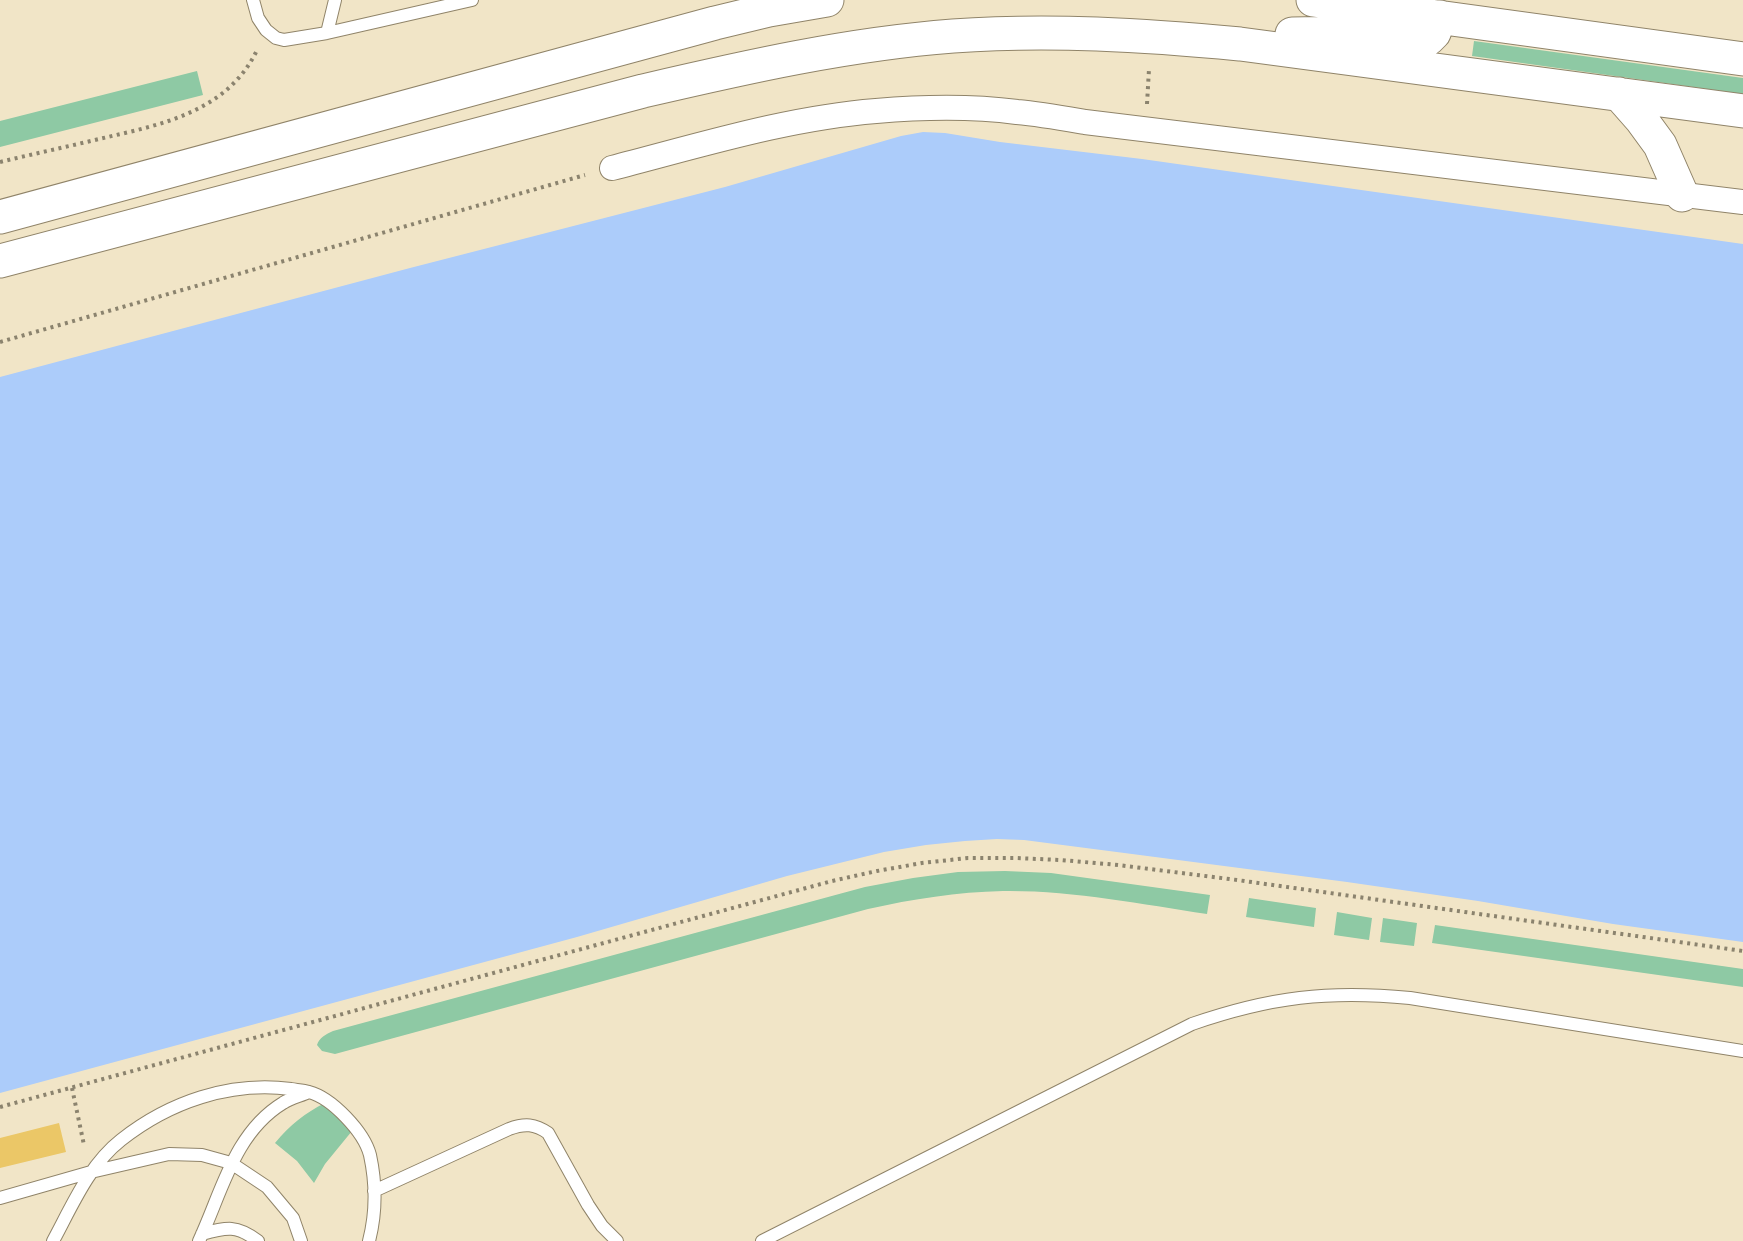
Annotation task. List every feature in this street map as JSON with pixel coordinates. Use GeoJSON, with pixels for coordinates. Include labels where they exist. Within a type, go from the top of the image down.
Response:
{"type":"FeatureCollection","features":[{"type":"Feature","properties":{"kind":"main road"},"geometry":{"type":"LineString","coordinates":[[0,217],[715,23],[827,0]]}},
{"type":"Feature","properties":{"kind":"main road"},"geometry":{"type":"LineString","coordinates":[[1313,0],[1743,59]]}},
{"type":"Feature","properties":{"kind":"main road"},"geometry":{"type":"LineString","coordinates":[[1240,44],[1292,34],[1319,33],[1354,34],[1413,43],[1428,39],[1434,33],[1440,17]]}},
{"type":"Feature","properties":{"kind":"main road"},"geometry":{"type":"LineString","coordinates":[[0,261],[643,91],[739,68],[810,54],[952,36],[1096,33],[1168,37],[1240,44],[1743,111]]}},
{"type":"Feature","properties":{"kind":"main road"},"geometry":{"type":"LineString","coordinates":[[1619,94],[1660,145],[1682,195]]}},
{"type":"Feature","properties":{"kind":"street"},"geometry":{"type":"LineString","coordinates":[[612,168],[740,135],[831,117],[875,111],[952,108],[1016,111],[1085,122],[1743,202]]}},
{"type":"Feature","properties":{"kind":"lane"},"geometry":{"type":"LineString","coordinates":[[253,0],[258,18],[266,30],[276,38],[284,40],[327,33],[469,0]]}},
{"type":"Feature","properties":{"kind":"lane"},"geometry":{"type":"LineString","coordinates":[[327,33],[335,0]]}},
{"type":"Feature","properties":{"kind":"lane"},"geometry":{"type":"LineString","coordinates":[[762,1241],[1192,1024],[1264,1003],[1301,997],[1374,994],[1743,1051]]}},
{"type":"Feature","properties":{"kind":"lane"},"geometry":{"type":"LineString","coordinates":[[53,1241],[91,1172],[119,1141],[153,1117],[190,1100],[230,1090],[272,1087],[310,1092],[336,1107],[356,1128],[369,1153],[374,1191],[369,1241]]}},
{"type":"Feature","properties":{"kind":"lane"},"geometry":{"type":"LineString","coordinates":[[201,1237],[231,1163],[245,1140],[262,1118],[284,1102],[310,1092]]}},
{"type":"Feature","properties":{"kind":"lane"},"geometry":{"type":"LineString","coordinates":[[374,1191],[519,1125],[540,1127],[548,1133],[602,1226],[617,1241]]}},
{"type":"Feature","properties":{"kind":"lane"},"geometry":{"type":"LineString","coordinates":[[0,1198],[91,1172],[169,1154],[202,1155],[231,1163],[267,1187],[293,1218],[302,1241]]}},
{"type":"Feature","properties":{"kind":"lane"},"geometry":{"type":"LineString","coordinates":[[201,1237],[224,1228],[246,1232],[258,1241]]}},
{"type":"Feature","properties":{"kind":"path"},"geometry":{"type":"LineString","coordinates":[[0,162],[164,123],[191,113],[216,98],[237,79],[254,56],[266,30]]}},
{"type":"Feature","properties":{"kind":"path"},"geometry":{"type":"LineString","coordinates":[[1148,102],[1149,68]]}},
{"type":"Feature","properties":{"kind":"path"},"geometry":{"type":"LineString","coordinates":[[0,342],[612,168]]}},
{"type":"Feature","properties":{"kind":"path"},"geometry":{"type":"LineString","coordinates":[[0,1107],[832,881],[922,863],[968,858],[1015,858],[1118,865],[1743,951]]}},
{"type":"Feature","properties":{"kind":"path"},"geometry":{"type":"LineString","coordinates":[[72,1088],[91,1172]]}},
{"type":"Feature","properties":{"kind":"green space"},"geometry":{"type":"Polygon","coordinates":[[[1474,41],[1743,78],[1743,94],[1472,56],[1474,41]]]}},
{"type":"Feature","properties":{"kind":"green space"},"geometry":{"type":"Polygon","coordinates":[[[197,71],[203,95],[0,147],[0,121],[197,71]]]}},
{"type":"Feature","properties":{"kind":"green space"},"geometry":{"type":"Polygon","coordinates":[[[958,872],[1051,873],[1210,895],[1207,914],[1105,898],[1029,891],[969,893],[935,897],[868,909],[335,1054],[322,1051],[317,1045],[323,1036],[333,1031],[865,887],[958,872]]]}},
{"type":"Feature","properties":{"kind":"green space"},"geometry":{"type":"Polygon","coordinates":[[[1249,898],[1316,908],[1314,927],[1246,917],[1249,898]]]}},
{"type":"Feature","properties":{"kind":"green space"},"geometry":{"type":"Polygon","coordinates":[[[1337,912],[1372,918],[1369,940],[1334,935],[1337,912]]]}},
{"type":"Feature","properties":{"kind":"green space"},"geometry":{"type":"Polygon","coordinates":[[[1383,918],[1417,923],[1414,946],[1380,942],[1383,918]]]}},
{"type":"Feature","properties":{"kind":"green space"},"geometry":{"type":"Polygon","coordinates":[[[1435,925],[1743,969],[1743,987],[1432,943],[1435,925]]]}},
{"type":"Feature","properties":{"kind":"green space"},"geometry":{"type":"Polygon","coordinates":[[[325,1103],[352,1131],[325,1164],[314,1183],[297,1161],[275,1143],[298,1120],[325,1103]]]}},
{"type":"Feature","properties":{"kind":"water"},"geometry":{"type":"Polygon","coordinates":[[[923,132],[1142,159],[1743,244],[1743,942],[1347,882],[1109,851],[1024,840],[965,841],[884,852],[787,876],[577,937],[0,1093],[0,377],[725,187],[901,136],[923,132]]]}},
{"type":"Feature","properties":{"kind":"building"},"geometry":{"type":"Polygon","coordinates":[[[59,1123],[66,1152],[0,1168],[0,1138],[59,1123]]]}}]}
